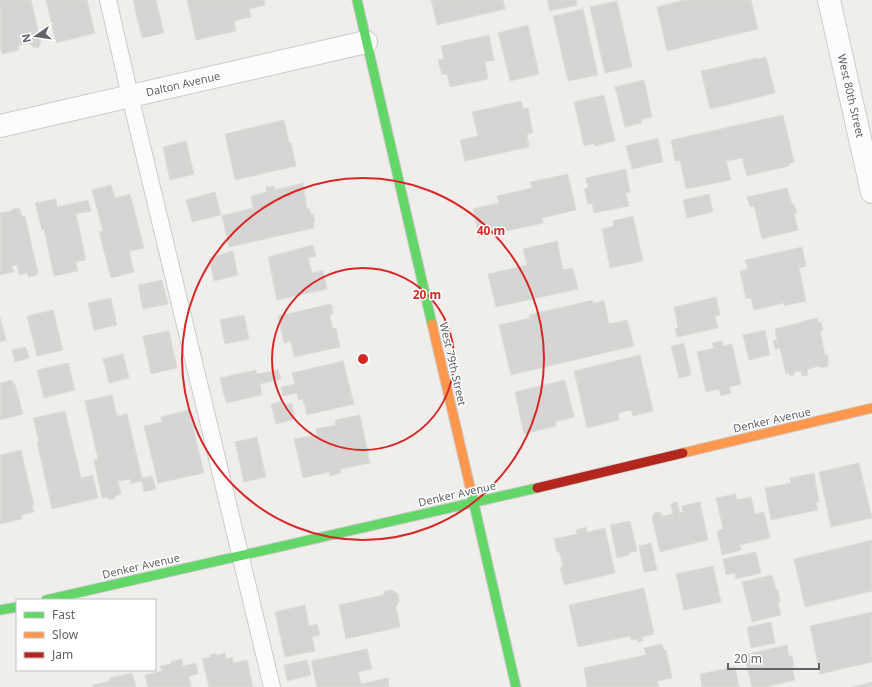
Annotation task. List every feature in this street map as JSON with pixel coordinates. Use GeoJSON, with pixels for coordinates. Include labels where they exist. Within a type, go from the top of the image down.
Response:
{"type":"FeatureCollection","features":[{"type":"Feature","properties":{"kind":"street","name":"West 79th Street"},"geometry":{"type":"LineString","coordinates":[[356,0],[516,687]]}},
{"type":"Feature","properties":{"kind":"street","name":"West 80th Street"},"geometry":{"type":"LineString","coordinates":[[829,0],[872,192]]}},
{"type":"Feature","properties":{"kind":"street","name":"Dalton Avenue"},"geometry":{"type":"LineString","coordinates":[[0,126],[366,42]]}},
{"type":"Feature","properties":{"kind":"street","name":"Denker Avenue"},"geometry":{"type":"LineString","coordinates":[[50,599],[473,503],[872,408]]}},
{"type":"Feature","properties":{"kind":"street"},"geometry":{"type":"LineString","coordinates":[[0,610],[16,606]]}},
{"type":"Feature","properties":{"kind":"lane"},"geometry":{"type":"LineString","coordinates":[[108,0],[242,556],[272,687]]}},
{"type":"Feature","properties":{"kind":"building"},"geometry":{"type":"Polygon","coordinates":[[[0,0],[31,0],[41,43],[39,47],[34,48],[29,43],[18,46],[19,50],[2,54],[0,45],[0,0]]]}},
{"type":"Feature","properties":{"kind":"building"},"geometry":{"type":"Polygon","coordinates":[[[46,0],[87,0],[95,33],[56,43],[46,0]]]}},
{"type":"Feature","properties":{"kind":"building"},"geometry":{"type":"Polygon","coordinates":[[[133,0],[156,0],[164,33],[142,38],[133,0]]]}},
{"type":"Feature","properties":{"kind":"building"},"geometry":{"type":"Polygon","coordinates":[[[187,0],[264,0],[265,5],[249,9],[251,17],[234,21],[236,31],[196,40],[187,0]]]}},
{"type":"Feature","properties":{"kind":"building"},"geometry":{"type":"Polygon","coordinates":[[[431,0],[503,0],[505,9],[437,25],[431,0]]]}},
{"type":"Feature","properties":{"kind":"building"},"geometry":{"type":"Polygon","coordinates":[[[547,0],[576,0],[577,5],[550,11],[547,0]]]}},
{"type":"Feature","properties":{"kind":"building"},"geometry":{"type":"Polygon","coordinates":[[[684,0],[751,0],[758,29],[667,51],[657,7],[684,0]]]}},
{"type":"Feature","properties":{"kind":"building"},"geometry":{"type":"Polygon","coordinates":[[[617,1],[632,67],[605,73],[590,7],[617,1]]]}},
{"type":"Feature","properties":{"kind":"building"},"geometry":{"type":"Polygon","coordinates":[[[583,9],[598,75],[568,81],[553,16],[583,9]]]}},
{"type":"Feature","properties":{"kind":"building"},"geometry":{"type":"Polygon","coordinates":[[[528,25],[539,74],[510,81],[498,33],[528,25]]]}},
{"type":"Feature","properties":{"kind":"building"},"geometry":{"type":"Polygon","coordinates":[[[489,35],[494,60],[485,62],[488,79],[450,87],[447,74],[442,75],[438,60],[444,59],[441,46],[489,35]]]}},
{"type":"Feature","properties":{"kind":"building"},"geometry":{"type":"Polygon","coordinates":[[[766,57],[775,93],[710,109],[701,71],[766,57]]]}},
{"type":"Feature","properties":{"kind":"building"},"geometry":{"type":"Polygon","coordinates":[[[644,80],[652,117],[641,119],[642,123],[625,127],[615,87],[644,80]]]}},
{"type":"Feature","properties":{"kind":"building"},"geometry":{"type":"Polygon","coordinates":[[[604,95],[615,141],[595,146],[595,143],[584,146],[574,102],[604,95]]]}},
{"type":"Feature","properties":{"kind":"building"},"geometry":{"type":"Polygon","coordinates":[[[521,101],[523,109],[528,108],[533,133],[527,134],[529,147],[465,161],[460,140],[478,136],[472,112],[521,101]]]}},
{"type":"Feature","properties":{"kind":"building"},"geometry":{"type":"Polygon","coordinates":[[[783,115],[794,162],[789,164],[789,166],[747,176],[742,158],[726,161],[731,180],[686,189],[680,160],[675,161],[671,140],[783,115]]]}},
{"type":"Feature","properties":{"kind":"building"},"geometry":{"type":"Polygon","coordinates":[[[284,120],[296,166],[235,180],[225,134],[284,120]]]}},
{"type":"Feature","properties":{"kind":"building"},"geometry":{"type":"Polygon","coordinates":[[[658,138],[663,162],[632,169],[626,146],[658,138]]]}},
{"type":"Feature","properties":{"kind":"building"},"geometry":{"type":"Polygon","coordinates":[[[186,141],[194,174],[170,180],[163,147],[186,141]]]}},
{"type":"Feature","properties":{"kind":"building"},"geometry":{"type":"Polygon","coordinates":[[[626,169],[630,192],[626,193],[629,206],[594,213],[592,203],[588,204],[584,189],[588,188],[586,178],[626,169]]]}},
{"type":"Feature","properties":{"kind":"building"},"geometry":{"type":"Polygon","coordinates":[[[568,174],[576,210],[542,218],[543,223],[479,237],[473,209],[499,203],[497,196],[532,188],[530,182],[568,174]]]}},
{"type":"Feature","properties":{"kind":"building"},"geometry":{"type":"Polygon","coordinates":[[[303,183],[307,209],[309,208],[311,215],[313,214],[315,223],[313,223],[314,228],[229,247],[222,216],[253,208],[251,196],[267,192],[266,187],[274,186],[275,190],[303,183]]]}},
{"type":"Feature","properties":{"kind":"building"},"geometry":{"type":"Polygon","coordinates":[[[111,185],[115,198],[130,194],[144,248],[129,251],[134,272],[111,278],[99,232],[103,231],[92,190],[111,185]]]}},
{"type":"Feature","properties":{"kind":"building"},"geometry":{"type":"Polygon","coordinates":[[[787,188],[792,204],[794,204],[797,213],[794,214],[798,230],[762,239],[754,206],[750,207],[747,197],[787,188]]]}},
{"type":"Feature","properties":{"kind":"building"},"geometry":{"type":"Polygon","coordinates":[[[215,192],[221,215],[192,222],[186,200],[215,192]]]}},
{"type":"Feature","properties":{"kind":"building"},"geometry":{"type":"Polygon","coordinates":[[[709,194],[713,212],[687,218],[683,200],[709,194]]]}},
{"type":"Feature","properties":{"kind":"building"},"geometry":{"type":"Polygon","coordinates":[[[56,199],[57,207],[88,200],[91,211],[76,214],[86,260],[76,262],[78,271],[54,276],[44,229],[42,230],[35,203],[56,199]]]}},
{"type":"Feature","properties":{"kind":"building"},"geometry":{"type":"Polygon","coordinates":[[[15,208],[20,209],[22,217],[25,216],[38,273],[35,276],[29,277],[26,273],[19,275],[17,265],[12,266],[14,272],[0,275],[0,213],[11,211],[15,208]]]}},
{"type":"Feature","properties":{"kind":"building"},"geometry":{"type":"Polygon","coordinates":[[[633,216],[643,261],[610,268],[602,229],[614,226],[613,221],[633,216]]]}},
{"type":"Feature","properties":{"kind":"building"},"geometry":{"type":"Polygon","coordinates":[[[557,241],[563,270],[573,268],[578,289],[496,307],[488,274],[527,265],[523,249],[557,241]]]}},
{"type":"Feature","properties":{"kind":"building"},"geometry":{"type":"Polygon","coordinates":[[[313,245],[316,256],[308,258],[312,273],[323,270],[327,289],[277,300],[268,257],[313,245]]]}},
{"type":"Feature","properties":{"kind":"building"},"geometry":{"type":"Polygon","coordinates":[[[802,247],[806,266],[799,268],[806,301],[784,306],[784,303],[754,310],[751,298],[746,299],[740,271],[748,269],[745,260],[802,247]]]}},
{"type":"Feature","properties":{"kind":"building"},"geometry":{"type":"Polygon","coordinates":[[[233,251],[238,275],[214,281],[209,258],[233,251]]]}},
{"type":"Feature","properties":{"kind":"building"},"geometry":{"type":"Polygon","coordinates":[[[162,280],[168,304],[143,309],[138,285],[162,280]]]}},
{"type":"Feature","properties":{"kind":"building"},"geometry":{"type":"Polygon","coordinates":[[[716,297],[720,315],[715,316],[718,328],[677,337],[675,329],[678,328],[674,307],[716,297]]]}},
{"type":"Feature","properties":{"kind":"building"},"geometry":{"type":"Polygon","coordinates":[[[111,298],[117,325],[94,330],[88,303],[111,298]]]}},
{"type":"Feature","properties":{"kind":"building"},"geometry":{"type":"Polygon","coordinates":[[[593,300],[593,303],[604,301],[609,324],[627,320],[634,346],[511,375],[499,325],[530,318],[529,315],[593,300]]]}},
{"type":"Feature","properties":{"kind":"building"},"geometry":{"type":"Polygon","coordinates":[[[330,304],[332,306],[333,313],[330,316],[333,329],[336,328],[340,347],[294,357],[291,341],[284,343],[278,316],[330,304]]]}},
{"type":"Feature","properties":{"kind":"building"},"geometry":{"type":"Polygon","coordinates":[[[53,310],[63,350],[37,356],[27,316],[53,310]]]}},
{"type":"Feature","properties":{"kind":"building"},"geometry":{"type":"Polygon","coordinates":[[[244,315],[249,339],[225,344],[220,320],[244,315]]]}},
{"type":"Feature","properties":{"kind":"building"},"geometry":{"type":"Polygon","coordinates":[[[0,317],[6,340],[0,342],[0,317]]]}},
{"type":"Feature","properties":{"kind":"building"},"geometry":{"type":"Polygon","coordinates":[[[817,318],[818,323],[821,322],[823,330],[820,331],[825,355],[828,355],[828,366],[807,369],[808,375],[802,376],[801,371],[794,372],[794,375],[790,376],[789,373],[786,374],[780,348],[775,349],[773,340],[777,340],[775,329],[817,318]]]}},
{"type":"Feature","properties":{"kind":"building"},"geometry":{"type":"Polygon","coordinates":[[[765,330],[770,355],[749,360],[743,335],[765,330]]]}},
{"type":"Feature","properties":{"kind":"building"},"geometry":{"type":"Polygon","coordinates":[[[169,331],[177,368],[151,374],[143,336],[169,331]]]}},
{"type":"Feature","properties":{"kind":"building"},"geometry":{"type":"Polygon","coordinates":[[[722,341],[723,346],[732,344],[741,384],[729,387],[731,393],[721,396],[719,389],[706,392],[697,352],[714,348],[712,343],[722,341]]]}},
{"type":"Feature","properties":{"kind":"building"},"geometry":{"type":"Polygon","coordinates":[[[684,343],[691,375],[679,378],[671,346],[684,343]]]}},
{"type":"Feature","properties":{"kind":"building"},"geometry":{"type":"Polygon","coordinates":[[[26,347],[29,358],[15,362],[12,350],[26,347]]]}},
{"type":"Feature","properties":{"kind":"building"},"geometry":{"type":"Polygon","coordinates":[[[123,354],[129,378],[109,383],[103,359],[123,354]]]}},
{"type":"Feature","properties":{"kind":"building"},"geometry":{"type":"Polygon","coordinates":[[[640,355],[653,411],[633,416],[631,410],[618,413],[619,420],[587,428],[574,371],[640,355]]]}},
{"type":"Feature","properties":{"kind":"building"},"geometry":{"type":"Polygon","coordinates":[[[343,361],[354,404],[307,415],[303,399],[298,400],[297,393],[283,396],[281,387],[295,384],[292,373],[343,361]]]}},
{"type":"Feature","properties":{"kind":"building"},"geometry":{"type":"Polygon","coordinates":[[[68,363],[75,390],[44,398],[37,370],[68,363]]]}},
{"type":"Feature","properties":{"kind":"building"},"geometry":{"type":"Polygon","coordinates":[[[256,370],[257,374],[278,370],[281,379],[260,384],[262,395],[226,403],[220,378],[256,370]]]}},
{"type":"Feature","properties":{"kind":"building"},"geometry":{"type":"Polygon","coordinates":[[[12,380],[13,384],[15,384],[23,414],[0,420],[0,383],[12,380]]]}},
{"type":"Feature","properties":{"kind":"building"},"geometry":{"type":"Polygon","coordinates":[[[565,380],[574,417],[555,422],[556,426],[524,434],[515,392],[565,380]]]}},
{"type":"Feature","properties":{"kind":"building"},"geometry":{"type":"Polygon","coordinates":[[[112,395],[117,416],[127,414],[142,478],[152,476],[156,489],[144,492],[142,481],[131,484],[130,479],[118,481],[121,494],[109,500],[108,497],[102,498],[94,460],[98,459],[85,401],[112,395]]]}},
{"type":"Feature","properties":{"kind":"building"},"geometry":{"type":"Polygon","coordinates":[[[283,401],[284,405],[292,403],[295,419],[276,424],[271,404],[283,401]]]}},
{"type":"Feature","properties":{"kind":"building"},"geometry":{"type":"Polygon","coordinates":[[[189,410],[204,473],[158,483],[144,426],[162,422],[161,417],[189,410]]]}},
{"type":"Feature","properties":{"kind":"building"},"geometry":{"type":"Polygon","coordinates":[[[65,411],[81,478],[93,475],[98,498],[52,509],[33,418],[65,411]]]}},
{"type":"Feature","properties":{"kind":"building"},"geometry":{"type":"Polygon","coordinates":[[[360,415],[370,463],[340,469],[341,473],[330,476],[329,472],[303,478],[294,439],[317,435],[316,429],[336,425],[335,420],[360,415]]]}},
{"type":"Feature","properties":{"kind":"building"},"geometry":{"type":"Polygon","coordinates":[[[257,437],[266,477],[244,482],[235,442],[257,437]]]}},
{"type":"Feature","properties":{"kind":"building"},"geometry":{"type":"Polygon","coordinates":[[[21,450],[34,505],[32,505],[34,512],[21,515],[22,519],[0,524],[0,455],[21,450]]]}},
{"type":"Feature","properties":{"kind":"building"},"geometry":{"type":"Polygon","coordinates":[[[859,463],[872,518],[831,527],[819,472],[859,463]]]}},
{"type":"Feature","properties":{"kind":"building"},"geometry":{"type":"Polygon","coordinates":[[[814,473],[819,502],[816,503],[818,510],[771,520],[765,488],[791,483],[790,478],[814,473]]]}},
{"type":"Feature","properties":{"kind":"building"},"geometry":{"type":"Polygon","coordinates":[[[736,494],[737,500],[751,497],[755,514],[764,512],[770,538],[740,545],[741,550],[722,555],[717,531],[723,529],[716,498],[736,494]]]}},
{"type":"Feature","properties":{"kind":"building"},"geometry":{"type":"Polygon","coordinates":[[[677,502],[680,513],[683,512],[682,506],[700,502],[708,540],[660,552],[652,517],[654,513],[657,512],[661,513],[662,516],[673,514],[671,504],[677,502]]]}},
{"type":"Feature","properties":{"kind":"building"},"geometry":{"type":"Polygon","coordinates":[[[630,521],[637,551],[617,558],[610,525],[630,521]]]}},
{"type":"Feature","properties":{"kind":"building"},"geometry":{"type":"Polygon","coordinates":[[[586,527],[587,532],[605,528],[615,573],[564,585],[560,567],[563,567],[554,539],[577,534],[576,530],[586,527]]]}},
{"type":"Feature","properties":{"kind":"building"},"geometry":{"type":"Polygon","coordinates":[[[872,540],[872,591],[805,607],[794,559],[872,540]]]}},
{"type":"Feature","properties":{"kind":"building"},"geometry":{"type":"Polygon","coordinates":[[[651,543],[657,570],[644,572],[639,546],[651,543]]]}},
{"type":"Feature","properties":{"kind":"building"},"geometry":{"type":"Polygon","coordinates":[[[756,552],[761,573],[736,579],[735,573],[726,575],[723,559],[756,552]]]}},
{"type":"Feature","properties":{"kind":"building"},"geometry":{"type":"Polygon","coordinates":[[[713,566],[721,602],[684,610],[676,574],[713,566]]]}},
{"type":"Feature","properties":{"kind":"building"},"geometry":{"type":"Polygon","coordinates":[[[772,575],[776,590],[778,589],[780,602],[778,603],[781,615],[752,622],[742,582],[772,575]]]}},
{"type":"Feature","properties":{"kind":"building"},"geometry":{"type":"Polygon","coordinates":[[[644,588],[654,634],[642,637],[643,641],[638,642],[637,639],[631,640],[630,636],[578,647],[569,605],[644,588]]]}},
{"type":"Feature","properties":{"kind":"building"},"geometry":{"type":"Polygon","coordinates":[[[392,590],[398,594],[399,601],[396,607],[400,627],[346,639],[339,605],[383,595],[385,591],[392,590]]]}},
{"type":"Feature","properties":{"kind":"building"},"geometry":{"type":"Polygon","coordinates":[[[305,605],[309,626],[317,624],[320,635],[312,637],[315,651],[285,657],[275,612],[305,605]]]}},
{"type":"Feature","properties":{"kind":"building"},"geometry":{"type":"Polygon","coordinates":[[[872,612],[872,662],[820,674],[810,626],[872,612]]]}},
{"type":"Feature","properties":{"kind":"building"},"geometry":{"type":"Polygon","coordinates":[[[771,622],[775,643],[751,648],[747,627],[771,622]]]}},
{"type":"Feature","properties":{"kind":"building"},"geometry":{"type":"Polygon","coordinates":[[[662,644],[664,650],[666,650],[672,678],[657,681],[659,687],[587,687],[584,668],[646,655],[644,648],[662,644]]]}},
{"type":"Feature","properties":{"kind":"building"},"geometry":{"type":"Polygon","coordinates":[[[787,645],[789,656],[792,656],[794,666],[792,667],[795,680],[766,687],[752,687],[744,655],[787,645]]]}},
{"type":"Feature","properties":{"kind":"building"},"geometry":{"type":"Polygon","coordinates":[[[367,649],[372,669],[358,672],[361,684],[388,678],[389,687],[317,687],[311,661],[367,649]]]}},
{"type":"Feature","properties":{"kind":"building"},"geometry":{"type":"Polygon","coordinates":[[[216,653],[217,655],[225,653],[226,659],[232,657],[233,663],[247,660],[253,687],[209,687],[202,659],[211,657],[210,655],[216,653]]]}},
{"type":"Feature","properties":{"kind":"building"},"geometry":{"type":"Polygon","coordinates":[[[182,659],[183,666],[196,663],[198,674],[189,676],[191,687],[148,687],[145,675],[162,671],[160,666],[171,664],[171,662],[182,659]]]}},
{"type":"Feature","properties":{"kind":"building"},"geometry":{"type":"Polygon","coordinates":[[[307,660],[311,675],[287,681],[284,665],[307,660]]]}},
{"type":"Feature","properties":{"kind":"building"},"geometry":{"type":"Polygon","coordinates":[[[735,667],[739,687],[702,687],[700,674],[735,667]]]}},
{"type":"Feature","properties":{"kind":"building"},"geometry":{"type":"Polygon","coordinates":[[[132,673],[136,687],[93,687],[93,685],[110,681],[110,678],[132,673]]]}},
{"type":"Feature","properties":{"kind":"building"},"geometry":{"type":"Polygon","coordinates":[[[872,682],[872,687],[852,687],[872,682]]]}},
{"type":"Feature","properties":{"kind":"traffic: fast"},"geometry":{"type":"LineString","coordinates":[[357,0],[432,324]]}},
{"type":"Feature","properties":{"kind":"traffic: fast"},"geometry":{"type":"LineString","coordinates":[[50,599],[537,488]]}},
{"type":"Feature","properties":{"kind":"traffic: fast"},"geometry":{"type":"LineString","coordinates":[[471,491],[516,687]]}},
{"type":"Feature","properties":{"kind":"traffic: fast"},"geometry":{"type":"LineString","coordinates":[[0,610],[16,607]]}},
{"type":"Feature","properties":{"kind":"traffic: slow"},"geometry":{"type":"LineString","coordinates":[[432,324],[471,491]]}},
{"type":"Feature","properties":{"kind":"traffic: slow"},"geometry":{"type":"LineString","coordinates":[[683,453],[872,408]]}},
{"type":"Feature","properties":{"kind":"traffic: jam"},"geometry":{"type":"LineString","coordinates":[[537,488],[683,453]]}}]}
